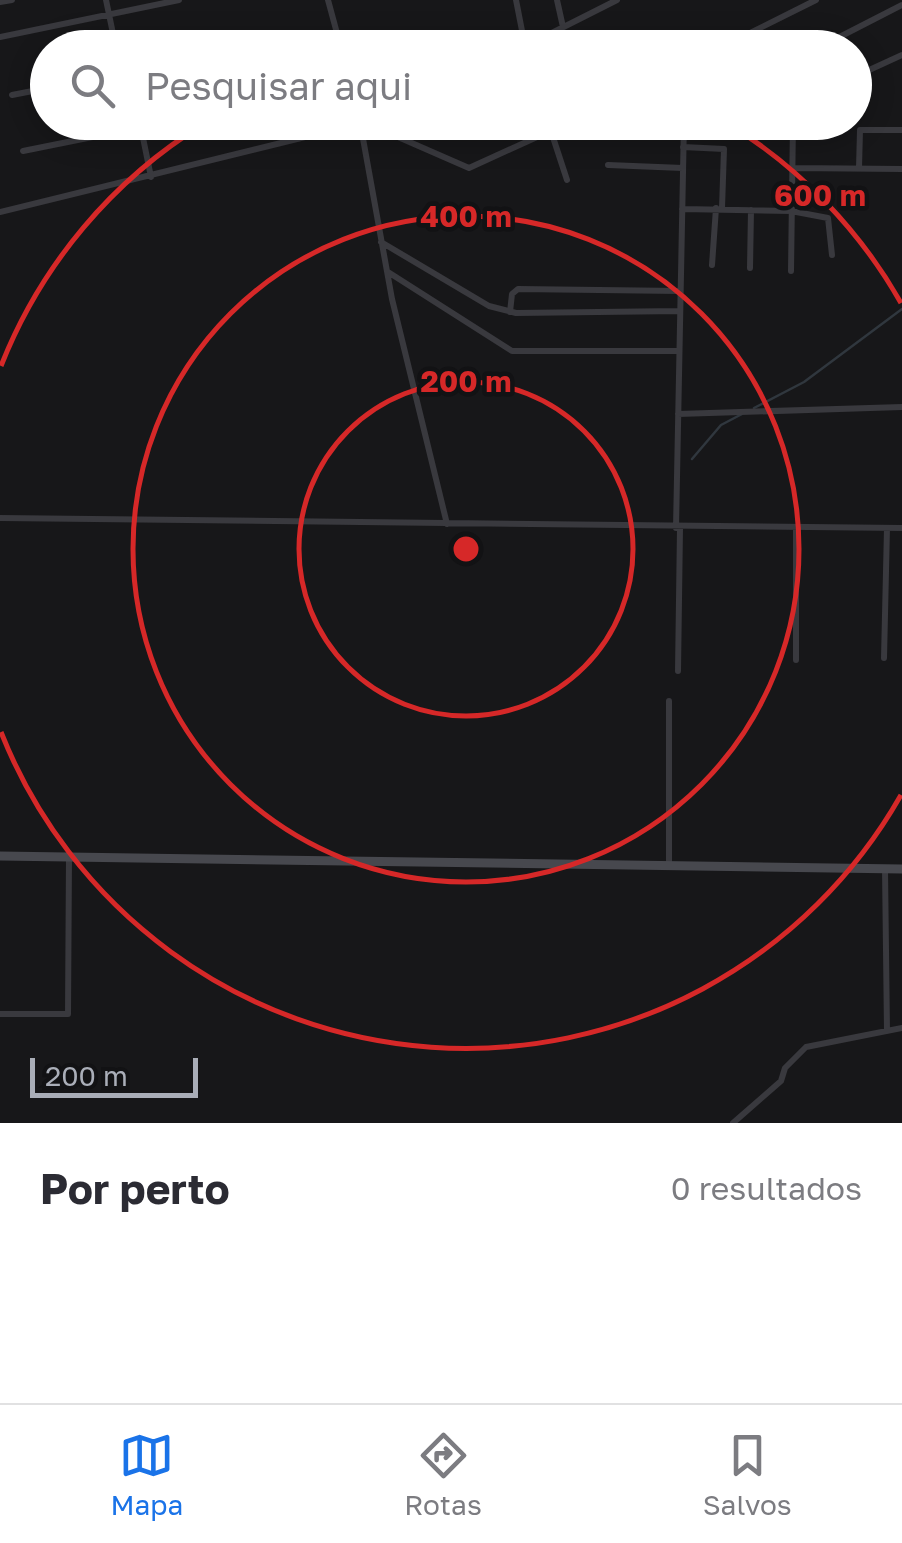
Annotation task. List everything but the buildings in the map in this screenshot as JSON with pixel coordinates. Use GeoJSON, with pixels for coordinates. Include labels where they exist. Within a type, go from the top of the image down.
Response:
{"type":"FeatureCollection","features":[{"type":"Feature","properties":{"kind":"street"},"geometry":{"type":"LineString","coordinates":[[0,2],[12,0]]}},
{"type":"Feature","properties":{"kind":"street"},"geometry":{"type":"LineString","coordinates":[[106,0],[112,30]]}},
{"type":"Feature","properties":{"kind":"street"},"geometry":{"type":"LineString","coordinates":[[0,36],[179,0]]}},
{"type":"Feature","properties":{"kind":"street"},"geometry":{"type":"LineString","coordinates":[[328,0],[336,30]]}},
{"type":"Feature","properties":{"kind":"street"},"geometry":{"type":"LineString","coordinates":[[516,0],[521,30]]}},
{"type":"Feature","properties":{"kind":"street"},"geometry":{"type":"LineString","coordinates":[[557,0],[563,27]]}},
{"type":"Feature","properties":{"kind":"street"},"geometry":{"type":"LineString","coordinates":[[557,30],[616,0]]}},
{"type":"Feature","properties":{"kind":"street"},"geometry":{"type":"LineString","coordinates":[[756,30],[816,0]]}},
{"type":"Feature","properties":{"kind":"street"},"geometry":{"type":"LineString","coordinates":[[853,30],[902,5]]}},
{"type":"Feature","properties":{"kind":"street"},"geometry":{"type":"LineString","coordinates":[[872,69],[902,56]]}},
{"type":"Feature","properties":{"kind":"street"},"geometry":{"type":"LineString","coordinates":[[12,94],[30,91]]}},
{"type":"Feature","properties":{"kind":"street"},"geometry":{"type":"LineString","coordinates":[[872,130],[902,130]]}},
{"type":"Feature","properties":{"kind":"street"},"geometry":{"type":"LineString","coordinates":[[23,152],[80,140]]}},
{"type":"Feature","properties":{"kind":"street"},"geometry":{"type":"LineString","coordinates":[[143,140],[151,178]]}},
{"type":"Feature","properties":{"kind":"street"},"geometry":{"type":"LineString","coordinates":[[0,212],[297,140]]}},
{"type":"Feature","properties":{"kind":"street"},"geometry":{"type":"LineString","coordinates":[[366,140],[386,271],[447,524]]}},
{"type":"Feature","properties":{"kind":"street"},"geometry":{"type":"LineString","coordinates":[[403,140],[469,168],[534,140]]}},
{"type":"Feature","properties":{"kind":"street"},"geometry":{"type":"LineString","coordinates":[[555,140],[568,180]]}},
{"type":"Feature","properties":{"kind":"street"},"geometry":{"type":"LineString","coordinates":[[678,671],[683,140]]}},
{"type":"Feature","properties":{"kind":"street"},"geometry":{"type":"LineString","coordinates":[[790,271],[793,140]]}},
{"type":"Feature","properties":{"kind":"street"},"geometry":{"type":"LineString","coordinates":[[859,168],[860,140]]}},
{"type":"Feature","properties":{"kind":"street"},"geometry":{"type":"LineString","coordinates":[[683,147],[724,149],[712,265]]}},
{"type":"Feature","properties":{"kind":"street"},"geometry":{"type":"LineString","coordinates":[[608,165],[683,168]]}},
{"type":"Feature","properties":{"kind":"street"},"geometry":{"type":"LineString","coordinates":[[792,168],[902,169]]}},
{"type":"Feature","properties":{"kind":"street"},"geometry":{"type":"LineString","coordinates":[[682,209],[792,211],[828,218],[832,255]]}},
{"type":"Feature","properties":{"kind":"street"},"geometry":{"type":"LineString","coordinates":[[750,268],[751,210]]}},
{"type":"Feature","properties":{"kind":"street"},"geometry":{"type":"LineString","coordinates":[[381,242],[489,306],[510,312],[680,311]]}},
{"type":"Feature","properties":{"kind":"street"},"geometry":{"type":"LineString","coordinates":[[386,271],[512,351],[679,352]]}},
{"type":"Feature","properties":{"kind":"street"},"geometry":{"type":"LineString","coordinates":[[510,312],[512,294],[518,289],[680,291]]}},
{"type":"Feature","properties":{"kind":"street"},"geometry":{"type":"LineString","coordinates":[[678,414],[902,407]]}},
{"type":"Feature","properties":{"kind":"street"},"geometry":{"type":"LineString","coordinates":[[0,518],[902,528]]}},
{"type":"Feature","properties":{"kind":"street"},"geometry":{"type":"LineString","coordinates":[[796,528],[796,660]]}},
{"type":"Feature","properties":{"kind":"street"},"geometry":{"type":"LineString","coordinates":[[884,658],[887,528]]}},
{"type":"Feature","properties":{"kind":"street"},"geometry":{"type":"LineString","coordinates":[[669,701],[670,866]]}},
{"type":"Feature","properties":{"kind":"street"},"geometry":{"type":"LineString","coordinates":[[0,856],[902,869]]}},
{"type":"Feature","properties":{"kind":"street"},"geometry":{"type":"LineString","coordinates":[[0,1014],[68,1014],[69,858]]}},
{"type":"Feature","properties":{"kind":"street"},"geometry":{"type":"LineString","coordinates":[[885,869],[887,1031]]}},
{"type":"Feature","properties":{"kind":"street"},"geometry":{"type":"LineString","coordinates":[[733,1123],[781,1082],[785,1068],[806,1047],[902,1028]]}},
{"type":"Feature","properties":{"kind":"waterway"},"geometry":{"type":"LineString","coordinates":[[754,408],[804,382],[902,309]]}},
{"type":"Feature","properties":{"kind":"waterway"},"geometry":{"type":"LineString","coordinates":[[692,459],[721,425],[742,414]]}}]}
